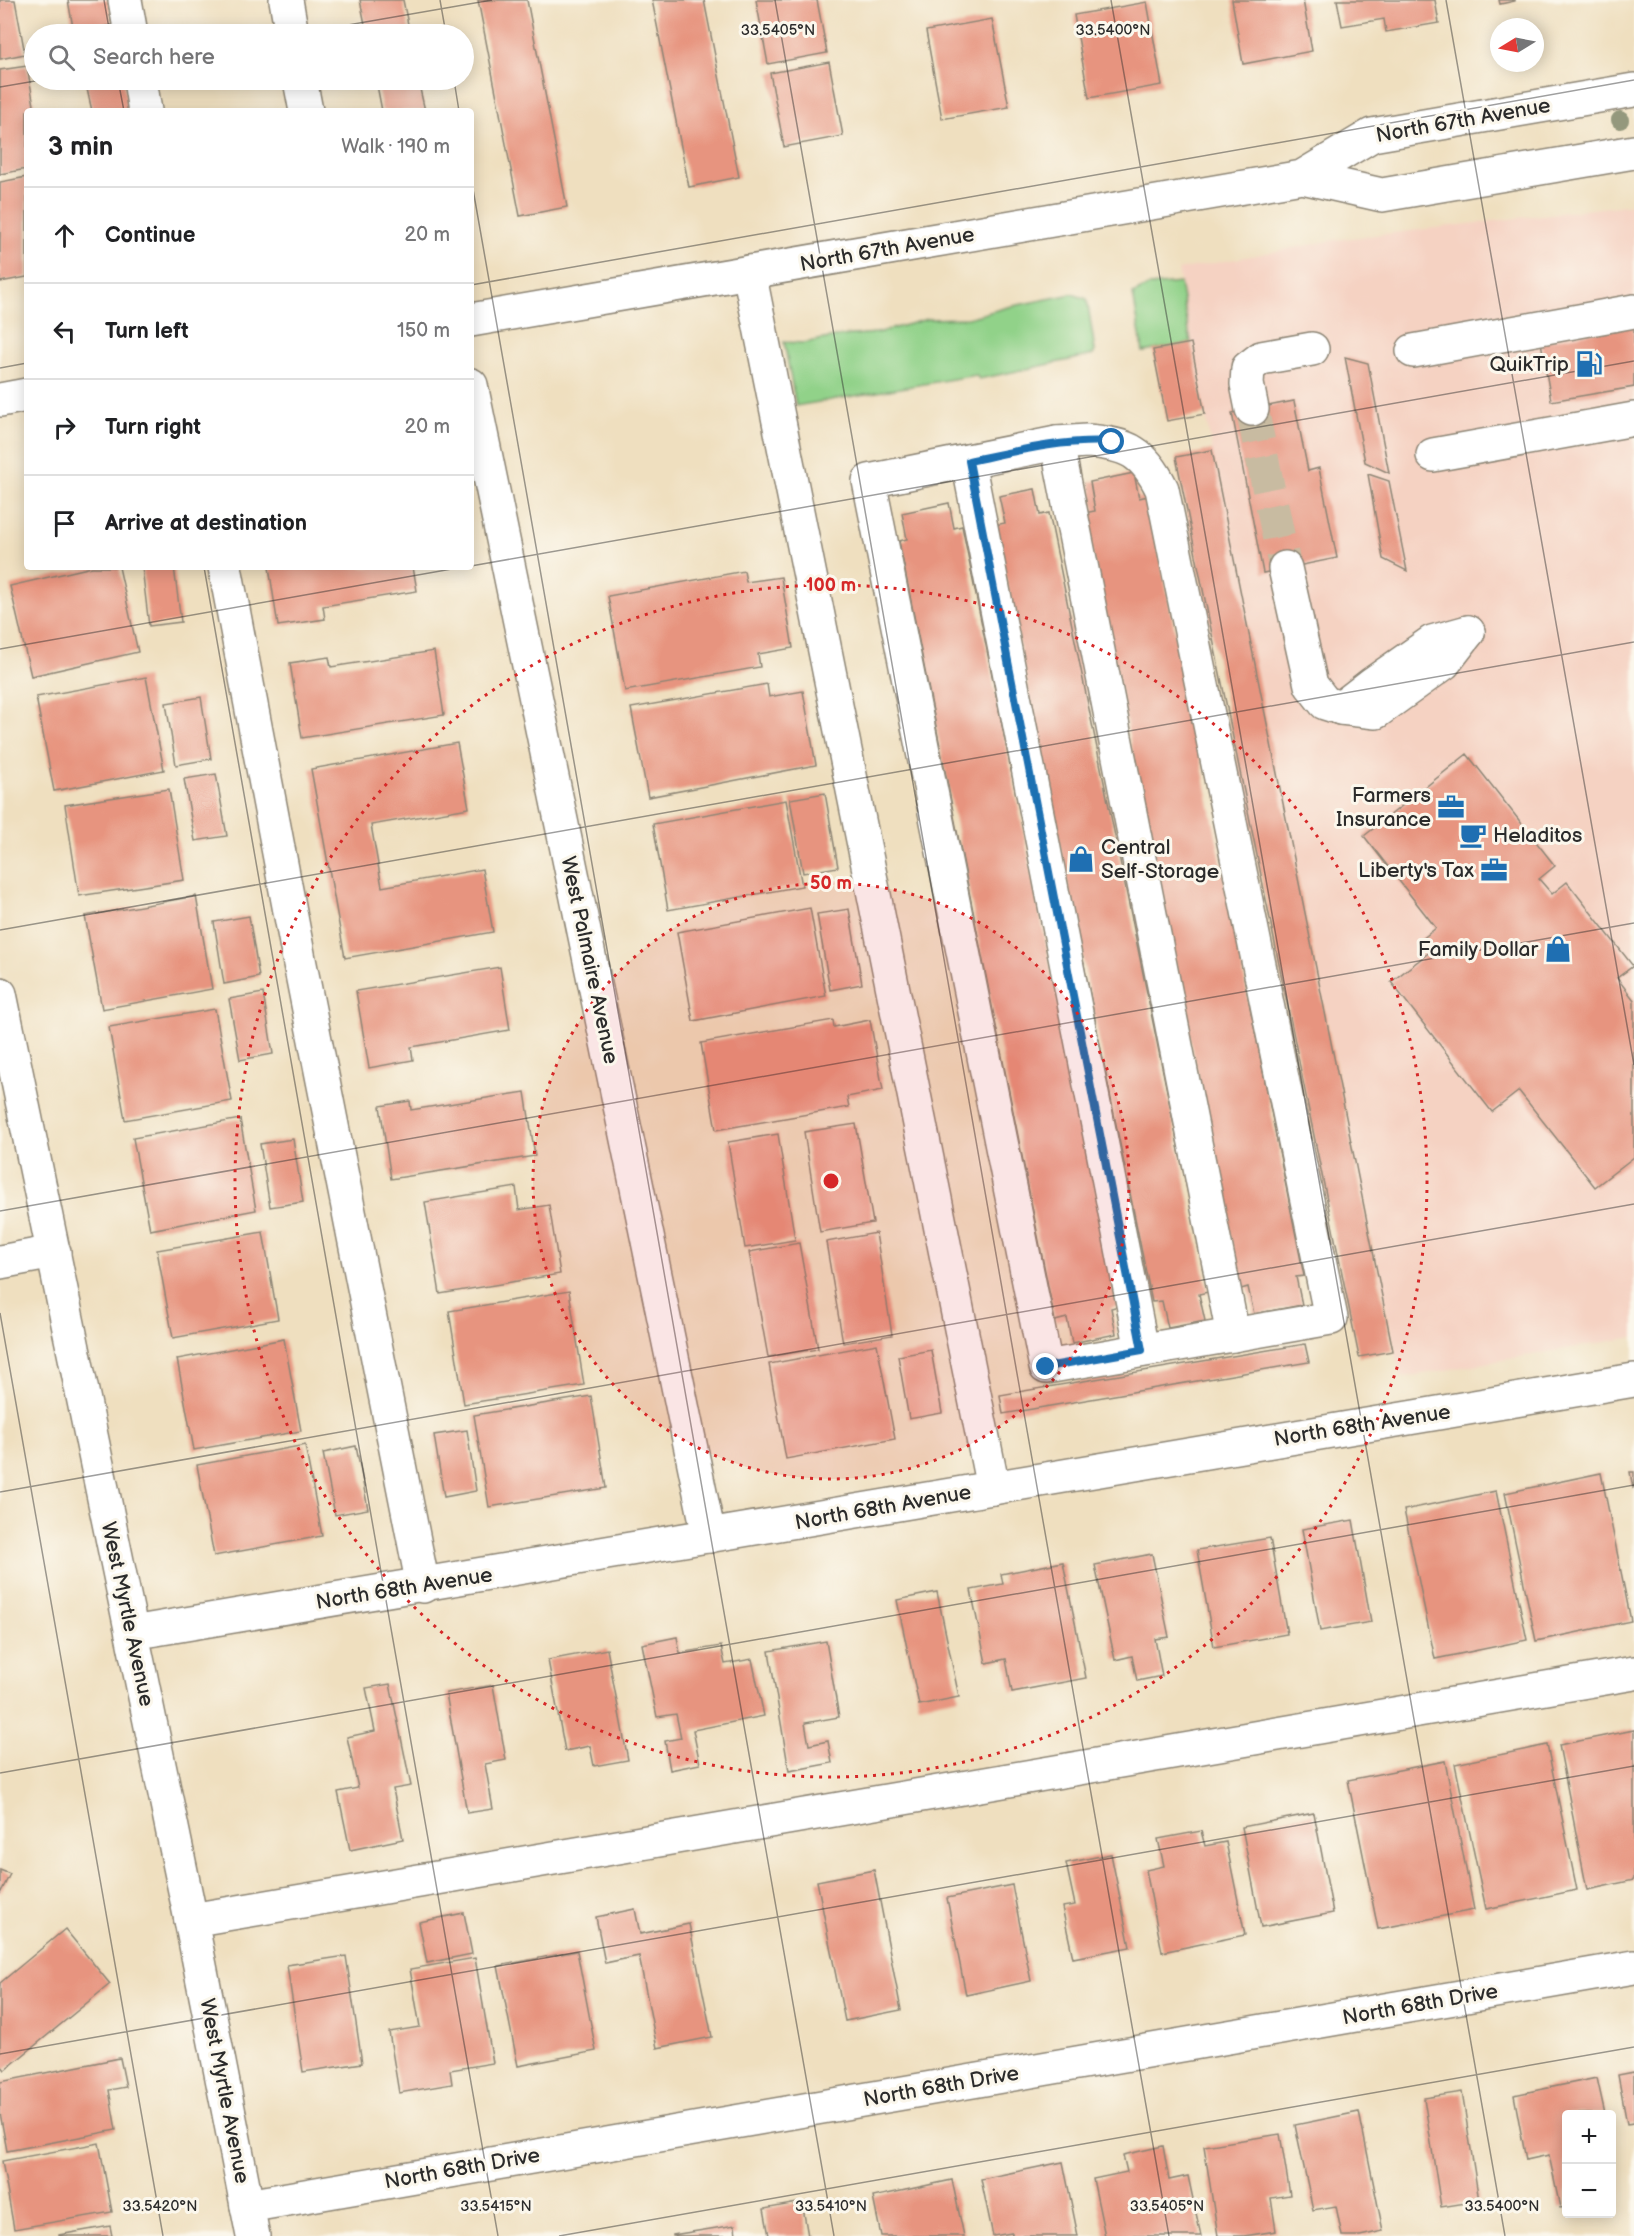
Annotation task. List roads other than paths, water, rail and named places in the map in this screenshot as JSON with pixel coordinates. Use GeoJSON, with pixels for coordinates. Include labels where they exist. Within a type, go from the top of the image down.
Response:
{"type":"FeatureCollection","features":[{"type":"Feature","properties":{"kind":"street"},"geometry":{"type":"LineString","coordinates":[[125,0],[129,24]]}},
{"type":"Feature","properties":{"kind":"street"},"geometry":{"type":"LineString","coordinates":[[285,0],[290,24]]}},
{"type":"Feature","properties":{"kind":"street"},"geometry":{"type":"LineString","coordinates":[[142,90],[145,108]]}},
{"type":"Feature","properties":{"kind":"street"},"geometry":{"type":"LineString","coordinates":[[302,90],[305,108]]}},
{"type":"Feature","properties":{"kind":"street","name":"North 67th Avenue"},"geometry":{"type":"LineString","coordinates":[[474,319],[1302,177],[1372,135],[1634,90]]}},
{"type":"Feature","properties":{"kind":"street","name":"North 67th Avenue"},"geometry":{"type":"LineString","coordinates":[[1302,177],[1382,195],[1634,152]]}},
{"type":"Feature","properties":{"kind":"street"},"geometry":{"type":"LineString","coordinates":[[749,272],[993,1488]]}},
{"type":"Feature","properties":{"kind":"street"},"geometry":{"type":"LineString","coordinates":[[1413,351],[1634,311]]}},
{"type":"Feature","properties":{"kind":"street"},"geometry":{"type":"LineString","coordinates":[[1252,409],[1247,384],[1248,368],[1261,358],[1312,349]]}},
{"type":"Feature","properties":{"kind":"street"},"geometry":{"type":"LineString","coordinates":[[0,400],[24,396]]}},
{"type":"Feature","properties":{"kind":"street","name":"West Palmaire Avenue"},"geometry":{"type":"LineString","coordinates":[[474,400],[709,1536]]}},
{"type":"Feature","properties":{"kind":"street"},"geometry":{"type":"LineString","coordinates":[[1433,455],[1634,419]]}},
{"type":"Feature","properties":{"kind":"street"},"geometry":{"type":"LineString","coordinates":[[1112,442],[1129,448],[1153,470],[1162,489],[1331,1318],[1046,1367],[869,481],[969,461],[1057,443],[1112,442]]}},
{"type":"Feature","properties":{"kind":"street"},"geometry":{"type":"LineString","coordinates":[[1057,443],[1233,1335]]}},
{"type":"Feature","properties":{"kind":"street"},"geometry":{"type":"LineString","coordinates":[[969,461],[1142,1350]]}},
{"type":"Feature","properties":{"kind":"street"},"geometry":{"type":"LineString","coordinates":[[1285,568],[1311,685],[1325,703],[1341,708],[1376,712],[1444,663],[1468,632]]}},
{"type":"Feature","properties":{"kind":"street"},"geometry":{"type":"LineString","coordinates":[[226,570],[303,982],[423,1586]]}},
{"type":"Feature","properties":{"kind":"street","name":"West Myrtle Avenue"},"geometry":{"type":"LineString","coordinates":[[0,994],[191,1920],[250,2221]]}},
{"type":"Feature","properties":{"kind":"street"},"geometry":{"type":"LineString","coordinates":[[0,1262],[54,1252]]}},
{"type":"Feature","properties":{"kind":"street","name":"North 68th Avenue"},"geometry":{"type":"LineString","coordinates":[[132,1633],[423,1586],[1634,1380]]}},
{"type":"Feature","properties":{"kind":"street"},"geometry":{"type":"LineString","coordinates":[[191,1920],[1634,1673]]}},
{"type":"Feature","properties":{"kind":"street","name":"North 68th Drive"},"geometry":{"type":"LineString","coordinates":[[250,2221],[1634,1967]]}},
{"type":"Feature","properties":{"kind":"tunnel"},"geometry":{"type":"LineString","coordinates":[[1252,409],[1285,568]]}},
{"type":"Feature","properties":{"kind":"place","name":"QuikTrip"},"geometry":{"type":"Point","coordinates":[1589,364]}},
{"type":"Feature","properties":{"kind":"place","name":"Farmers Insurance"},"geometry":{"type":"Point","coordinates":[1451,807]}},
{"type":"Feature","properties":{"kind":"place","name":"Heladitos"},"geometry":{"type":"Point","coordinates":[1473,835]}},
{"type":"Feature","properties":{"kind":"place","name":"Central Self-Storage"},"geometry":{"type":"Point","coordinates":[1081,859]}},
{"type":"Feature","properties":{"kind":"place","name":"Liberty's Tax"},"geometry":{"type":"Point","coordinates":[1494,870]}},
{"type":"Feature","properties":{"kind":"place","name":"Family Dollar"},"geometry":{"type":"Point","coordinates":[1558,949]}}]}
